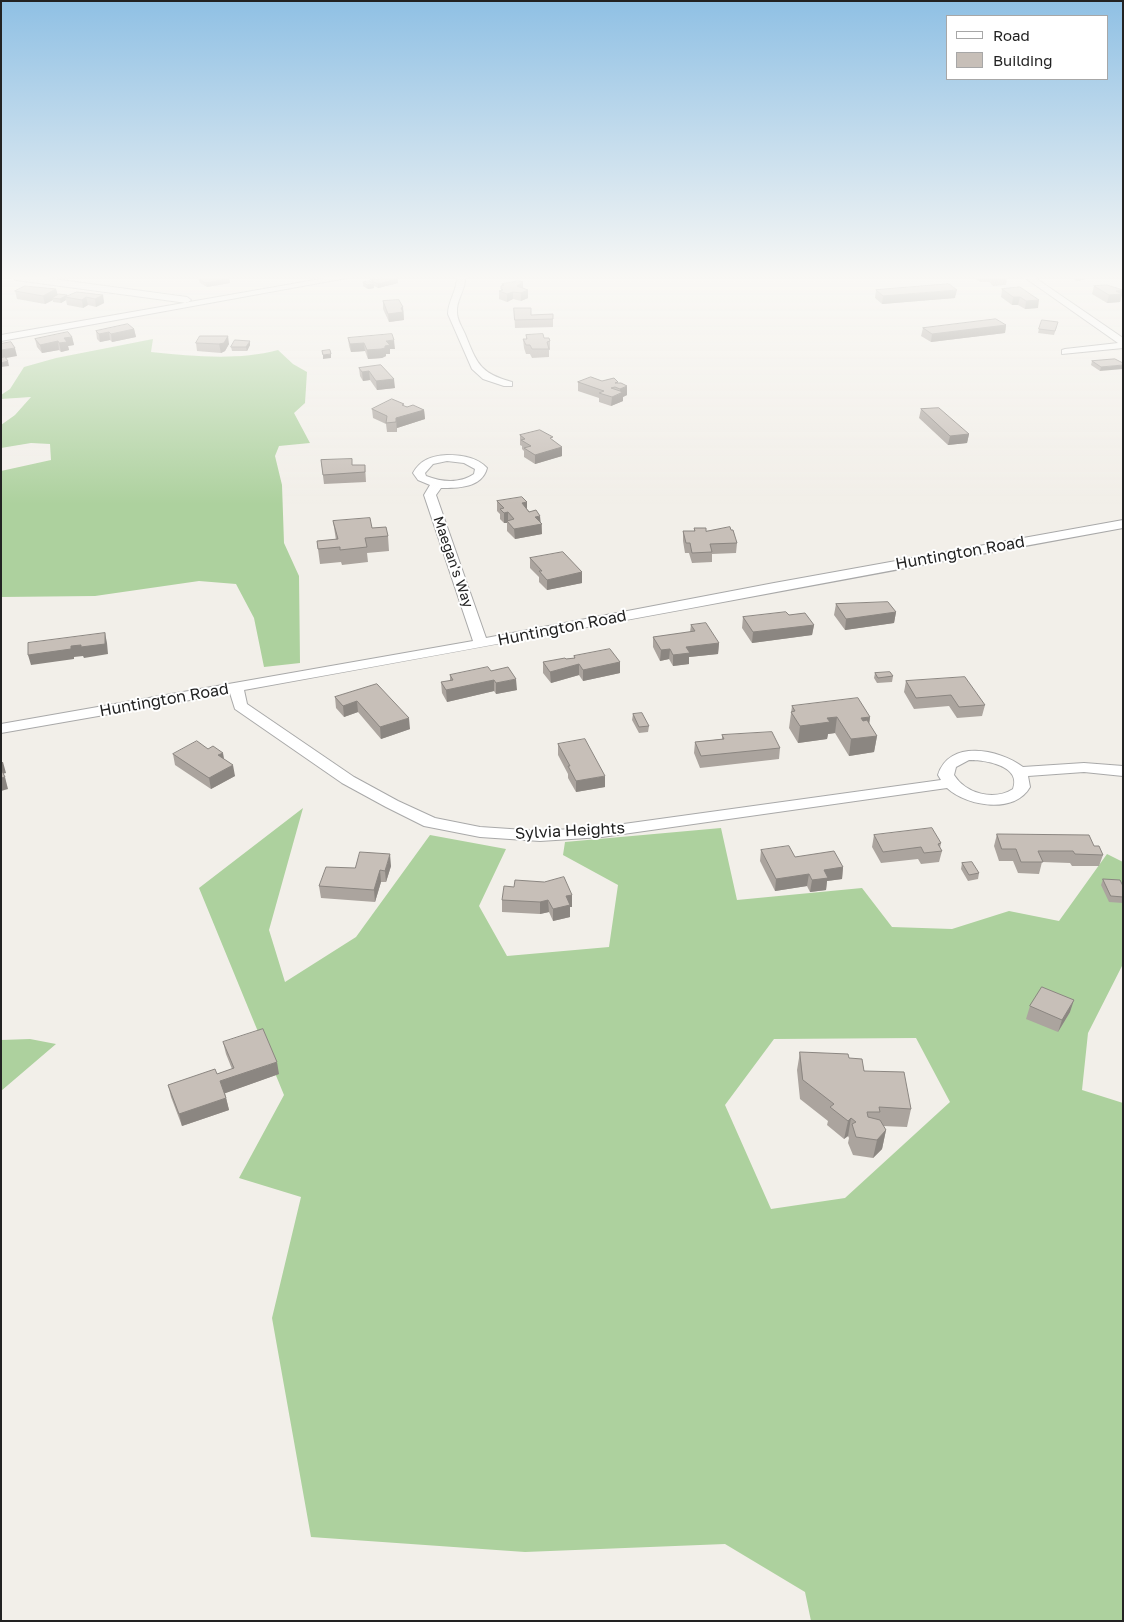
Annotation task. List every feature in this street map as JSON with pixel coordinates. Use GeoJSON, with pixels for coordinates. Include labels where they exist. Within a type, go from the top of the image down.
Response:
{"type":"FeatureCollection","features":[{"type":"Feature","properties":{"kind":"street"},"geometry":{"type":"LineString","coordinates":[[466,353],[475,369],[495,381],[508,384]]}},
{"type":"Feature","properties":{"kind":"street","name":"Maegan's Way"},"geometry":{"type":"LineString","coordinates":[[438,484],[432,489],[430,495],[481,643]]}},
{"type":"Feature","properties":{"kind":"street","name":"Huntington Road"},"geometry":{"type":"LineString","coordinates":[[1,729],[593,623],[774,587],[1123,524]]}},
{"type":"Feature","properties":{"kind":"street","name":"Sylvia Heights"},"geometry":{"type":"LineString","coordinates":[[236,687],[240,706],[348,780],[430,822],[480,832],[540,836],[602,832],[951,784]]}},
{"type":"Feature","properties":{"kind":"street"},"geometry":{"type":"LineString","coordinates":[[967,756],[980,756],[1011,765],[1019,772],[1023,781],[1021,790],[1006,798],[991,800],[961,792],[951,784],[946,776],[949,765],[956,759],[967,756]]}},
{"type":"Feature","properties":{"kind":"street"},"geometry":{"type":"LineString","coordinates":[[1019,772],[1076,767],[1123,771]]}},
{"type":"Feature","properties":{"kind":"green space"},"geometry":{"type":"Polygon","coordinates":[[[83,353],[158,353],[230,357],[281,353],[293,364],[307,372],[305,403],[294,413],[310,443],[279,446],[275,456],[282,485],[284,543],[299,576],[300,663],[264,667],[254,618],[236,584],[199,581],[95,596],[1,597],[1,471],[51,460],[50,444],[31,443],[1,448],[1,425],[15,415],[31,397],[1,399],[1,395],[10,389],[24,367],[83,353]]]}},
{"type":"Feature","properties":{"kind":"green space"},"geometry":{"type":"Polygon","coordinates":[[[303,808],[269,930],[285,982],[356,937],[430,835],[506,849],[479,906],[507,956],[609,947],[618,885],[563,855],[565,842],[721,828],[737,900],[862,888],[892,927],[952,929],[1009,911],[1059,921],[1107,854],[1123,862],[1123,964],[1088,1033],[1082,1090],[1123,1103],[1123,1621],[811,1621],[805,1592],[725,1544],[525,1552],[311,1537],[272,1318],[301,1197],[239,1178],[284,1095],[199,888],[303,808]],[[916,1038],[774,1039],[725,1105],[771,1209],[845,1198],[950,1102],[916,1038]]]}},
{"type":"Feature","properties":{"kind":"green space"},"geometry":{"type":"Polygon","coordinates":[[[30,1039],[56,1044],[1,1091],[1,1040],[30,1039]]]}},
{"type":"Feature","properties":{"kind":"building"},"geometry":{"type":"Polygon","coordinates":[[[5,357],[8,361],[1,363],[1,358],[5,357]]]}},
{"type":"Feature","properties":{"kind":"building"},"geometry":{"type":"Polygon","coordinates":[[[1115,359],[1123,363],[1123,365],[1101,367],[1092,361],[1115,359]]]}},
{"type":"Feature","properties":{"kind":"building"},"geometry":{"type":"Polygon","coordinates":[[[381,365],[394,379],[376,381],[369,371],[362,372],[359,368],[381,365]]]}},
{"type":"Feature","properties":{"kind":"building"},"geometry":{"type":"Polygon","coordinates":[[[591,377],[602,381],[614,378],[618,382],[615,383],[627,386],[620,389],[611,388],[623,392],[612,397],[599,393],[604,391],[578,382],[591,377]]]}},
{"type":"Feature","properties":{"kind":"building"},"geometry":{"type":"Polygon","coordinates":[[[392,399],[407,407],[413,405],[424,410],[396,418],[396,422],[386,423],[387,416],[372,409],[392,399]]]}},
{"type":"Feature","properties":{"kind":"building"},"geometry":{"type":"Polygon","coordinates":[[[939,408],[969,434],[950,436],[921,409],[939,408]]]}},
{"type":"Feature","properties":{"kind":"building"},"geometry":{"type":"Polygon","coordinates":[[[540,430],[553,437],[550,438],[562,447],[535,455],[524,448],[531,446],[521,440],[525,439],[520,435],[540,430]]]}},
{"type":"Feature","properties":{"kind":"building"},"geometry":{"type":"Polygon","coordinates":[[[352,459],[352,465],[365,465],[365,472],[323,475],[321,460],[352,459]]]}},
{"type":"Feature","properties":{"kind":"building"},"geometry":{"type":"Polygon","coordinates":[[[522,497],[527,502],[522,503],[529,512],[536,510],[540,516],[535,517],[542,524],[514,529],[507,521],[514,519],[508,512],[504,513],[500,509],[504,508],[497,501],[522,497]]]}},
{"type":"Feature","properties":{"kind":"building"},"geometry":{"type":"Polygon","coordinates":[[[370,518],[372,528],[386,527],[388,536],[365,538],[367,547],[340,550],[340,547],[318,549],[317,541],[338,539],[333,521],[370,518]]]}},
{"type":"Feature","properties":{"kind":"building"},"geometry":{"type":"Polygon","coordinates":[[[730,527],[733,530],[737,543],[710,544],[712,552],[692,553],[690,543],[686,543],[683,531],[695,531],[694,528],[706,528],[706,531],[730,527]]]}},
{"type":"Feature","properties":{"kind":"building"},"geometry":{"type":"Polygon","coordinates":[[[563,552],[582,572],[547,580],[539,571],[542,571],[530,558],[563,552]]]}},
{"type":"Feature","properties":{"kind":"building"},"geometry":{"type":"Polygon","coordinates":[[[888,602],[896,612],[846,619],[836,604],[888,602]]]}},
{"type":"Feature","properties":{"kind":"building"},"geometry":{"type":"Polygon","coordinates":[[[786,612],[789,615],[805,613],[814,625],[753,632],[743,617],[786,612]]]}},
{"type":"Feature","properties":{"kind":"building"},"geometry":{"type":"Polygon","coordinates":[[[706,623],[719,643],[686,647],[690,653],[673,655],[670,649],[661,650],[653,637],[695,631],[691,625],[706,623]]]}},
{"type":"Feature","properties":{"kind":"building"},"geometry":{"type":"Polygon","coordinates":[[[105,633],[105,644],[81,647],[81,645],[71,646],[71,649],[28,655],[28,643],[105,633]]]}},
{"type":"Feature","properties":{"kind":"building"},"geometry":{"type":"Polygon","coordinates":[[[610,649],[620,662],[583,670],[579,664],[550,672],[543,662],[575,658],[574,656],[610,649]]]}},
{"type":"Feature","properties":{"kind":"building"},"geometry":{"type":"Polygon","coordinates":[[[488,667],[491,671],[508,667],[516,679],[496,683],[494,680],[446,690],[441,682],[453,680],[450,675],[488,667]]]}},
{"type":"Feature","properties":{"kind":"building"},"geometry":{"type":"Polygon","coordinates":[[[890,672],[893,676],[878,678],[875,673],[890,672]]]}},
{"type":"Feature","properties":{"kind":"building"},"geometry":{"type":"Polygon","coordinates":[[[965,677],[985,705],[959,707],[951,695],[916,698],[906,681],[965,677]]]}},
{"type":"Feature","properties":{"kind":"building"},"geometry":{"type":"Polygon","coordinates":[[[377,684],[409,718],[380,727],[357,701],[343,706],[335,697],[377,684]]]}},
{"type":"Feature","properties":{"kind":"building"},"geometry":{"type":"Polygon","coordinates":[[[858,698],[870,717],[861,718],[863,721],[867,720],[877,736],[851,739],[837,717],[827,718],[830,722],[800,726],[791,712],[795,711],[792,706],[858,698]]]}},
{"type":"Feature","properties":{"kind":"building"},"geometry":{"type":"Polygon","coordinates":[[[642,713],[649,726],[639,727],[633,714],[642,713]]]}},
{"type":"Feature","properties":{"kind":"building"},"geometry":{"type":"Polygon","coordinates":[[[772,732],[780,748],[701,756],[695,742],[724,739],[722,735],[772,732]]]}},
{"type":"Feature","properties":{"kind":"building"},"geometry":{"type":"Polygon","coordinates":[[[585,739],[605,776],[576,781],[558,744],[585,739]]]}},
{"type":"Feature","properties":{"kind":"building"},"geometry":{"type":"Polygon","coordinates":[[[197,741],[208,749],[213,746],[223,753],[218,755],[233,765],[209,778],[173,754],[197,741]]]}},
{"type":"Feature","properties":{"kind":"building"},"geometry":{"type":"Polygon","coordinates":[[[1,769],[5,777],[1,778],[1,769]]]}},
{"type":"Feature","properties":{"kind":"building"},"geometry":{"type":"Polygon","coordinates":[[[932,828],[941,843],[938,844],[942,851],[924,853],[921,847],[883,852],[874,835],[932,828]]]}},
{"type":"Feature","properties":{"kind":"building"},"geometry":{"type":"Polygon","coordinates":[[[997,834],[1089,835],[1094,846],[1099,846],[1103,855],[1075,854],[1073,851],[1038,851],[1043,862],[1021,862],[1016,849],[1002,849],[997,834]]]}},
{"type":"Feature","properties":{"kind":"building"},"geometry":{"type":"Polygon","coordinates":[[[789,846],[795,857],[834,851],[843,867],[824,870],[828,878],[812,880],[809,874],[776,879],[761,850],[789,846]]]}},
{"type":"Feature","properties":{"kind":"building"},"geometry":{"type":"Polygon","coordinates":[[[360,852],[390,854],[385,871],[380,870],[374,890],[319,886],[326,867],[355,868],[360,852]]]}},
{"type":"Feature","properties":{"kind":"building"},"geometry":{"type":"Polygon","coordinates":[[[972,862],[979,873],[969,875],[962,863],[972,862]]]}},
{"type":"Feature","properties":{"kind":"building"},"geometry":{"type":"Polygon","coordinates":[[[564,877],[572,895],[566,896],[570,905],[553,909],[548,900],[540,902],[502,900],[504,886],[514,887],[515,880],[544,882],[564,877]]]}},
{"type":"Feature","properties":{"kind":"building"},"geometry":{"type":"Polygon","coordinates":[[[1103,879],[1120,880],[1123,886],[1123,897],[1111,896],[1103,879]]]}},
{"type":"Feature","properties":{"kind":"building"},"geometry":{"type":"Polygon","coordinates":[[[1042,987],[1074,1000],[1062,1020],[1030,1006],[1042,987]]]}},
{"type":"Feature","properties":{"kind":"building"},"geometry":{"type":"Polygon","coordinates":[[[263,1029],[277,1062],[220,1081],[226,1098],[179,1114],[168,1085],[215,1069],[217,1074],[234,1068],[223,1042],[263,1029]]]}},
{"type":"Feature","properties":{"kind":"building"},"geometry":{"type":"Polygon","coordinates":[[[800,1052],[848,1054],[849,1058],[862,1059],[864,1071],[904,1072],[911,1109],[879,1107],[880,1112],[867,1112],[868,1117],[880,1120],[886,1130],[877,1140],[856,1137],[852,1124],[856,1122],[851,1118],[848,1121],[830,1107],[834,1104],[803,1080],[800,1052]]]}}]}
